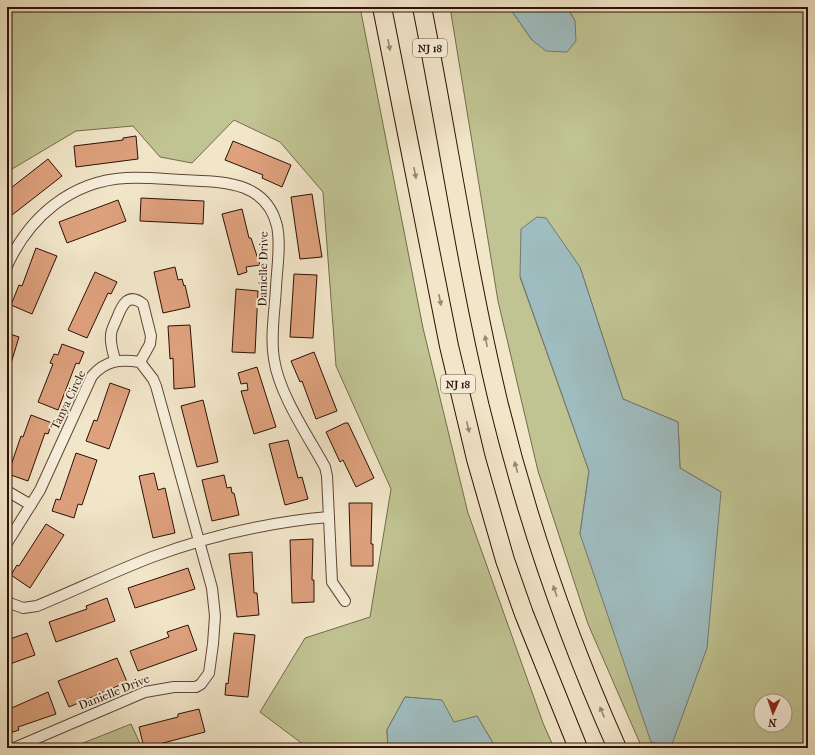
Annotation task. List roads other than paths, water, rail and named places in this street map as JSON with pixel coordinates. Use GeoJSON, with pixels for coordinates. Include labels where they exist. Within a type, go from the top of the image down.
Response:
{"type":"FeatureCollection","features":[{"type":"Feature","properties":{"kind":"highway","name":"NJ 18"},"geometry":{"type":"LineString","coordinates":[[382,7],[449,346],[476,459],[501,546],[524,614],[578,748]]}},
{"type":"Feature","properties":{"kind":"highway","name":"NJ 18"},"geometry":{"type":"LineString","coordinates":[[422,7],[461,220],[498,400],[511,452],[542,556],[564,617],[617,748]]}},
{"type":"Feature","properties":{"kind":"street","name":"Danielle Drive"},"geometry":{"type":"LineString","coordinates":[[7,266],[19,242],[37,219],[60,199],[90,185],[120,178],[136,177],[225,182],[251,190],[261,198],[269,209],[278,232],[273,347],[275,369],[284,391],[325,467],[327,476],[332,582],[344,601]]}},
{"type":"Feature","properties":{"kind":"street"},"geometry":{"type":"LineString","coordinates":[[140,362],[150,344],[151,336],[143,304],[134,300],[129,300],[123,304],[111,333],[110,342],[115,360],[140,362],[153,379],[199,542]]}},
{"type":"Feature","properties":{"kind":"street","name":"Tanya Circle"},"geometry":{"type":"LineString","coordinates":[[7,543],[40,490],[92,376],[102,367],[115,360]]}},
{"type":"Feature","properties":{"kind":"street"},"geometry":{"type":"LineString","coordinates":[[7,491],[31,505]]}},
{"type":"Feature","properties":{"kind":"street"},"geometry":{"type":"LineString","coordinates":[[7,603],[23,608],[37,606],[151,558],[199,542],[274,523],[329,517]]}},
{"type":"Feature","properties":{"kind":"street","name":"Danielle Drive"},"geometry":{"type":"LineString","coordinates":[[14,748],[28,745],[141,693],[162,688],[196,687],[206,679],[210,667],[215,616],[212,588],[199,542]]}},
{"type":"Feature","properties":{"kind":"water"},"geometry":{"type":"Polygon","coordinates":[[[509,7],[567,7],[575,21],[576,41],[567,52],[546,51],[532,40],[509,7]]]}},
{"type":"Feature","properties":{"kind":"water"},"geometry":{"type":"Polygon","coordinates":[[[537,217],[546,218],[580,267],[623,399],[678,422],[680,468],[721,492],[707,648],[671,747],[651,742],[580,534],[589,471],[520,276],[521,229],[537,217]]]}},
{"type":"Feature","properties":{"kind":"water"},"geometry":{"type":"Polygon","coordinates":[[[405,697],[442,700],[454,722],[477,716],[496,748],[388,748],[387,730],[405,697]]]}}]}
